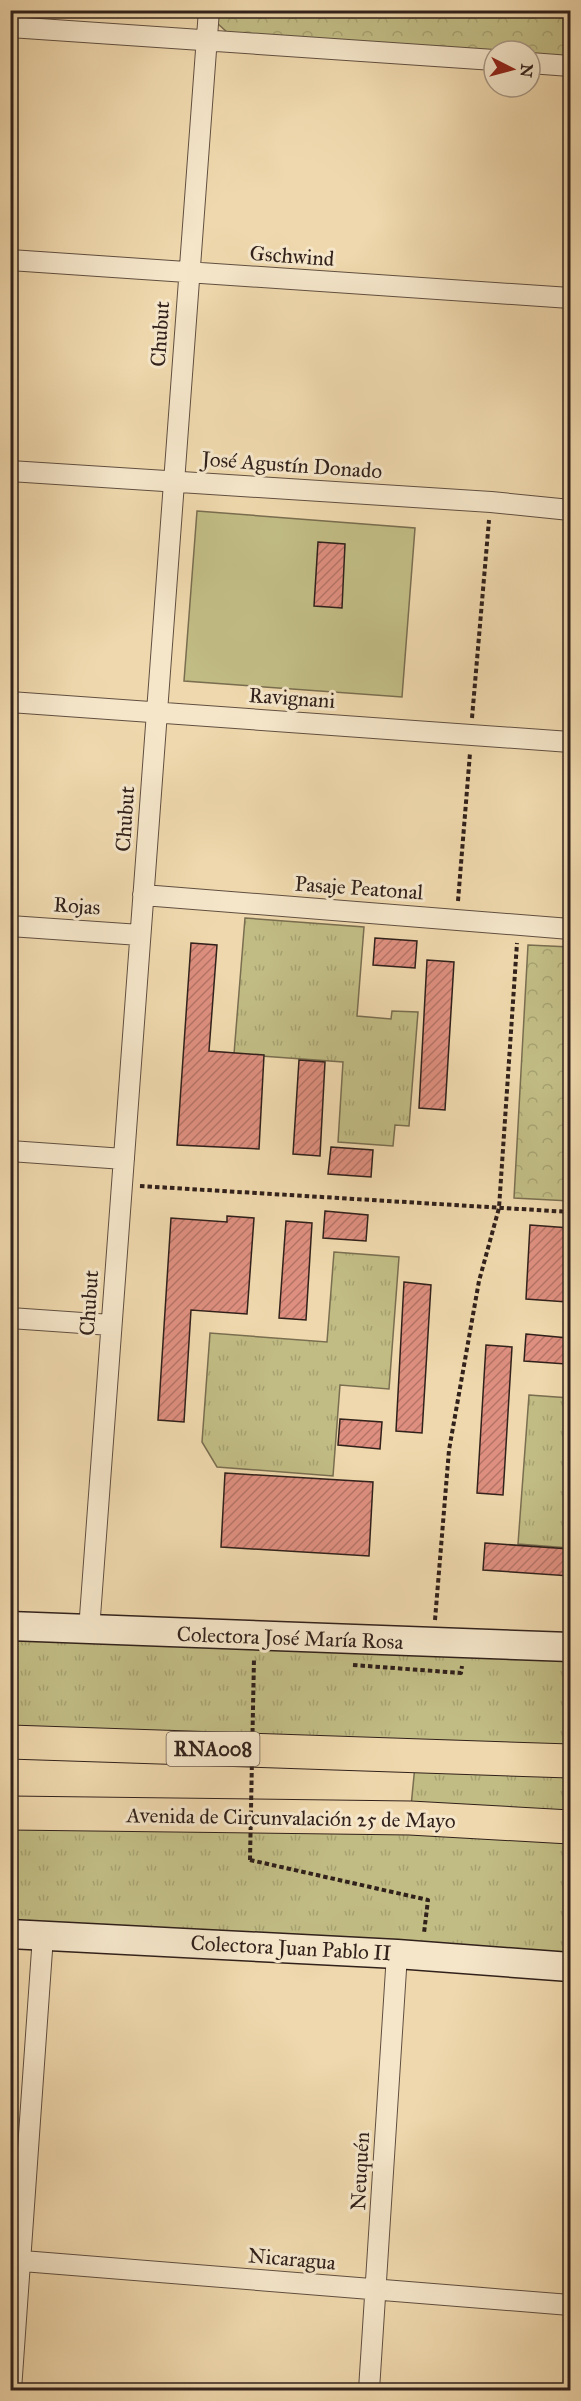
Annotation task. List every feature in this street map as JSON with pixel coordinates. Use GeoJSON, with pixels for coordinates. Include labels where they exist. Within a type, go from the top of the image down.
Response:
{"type":"FeatureCollection","features":[{"type":"Feature","properties":{"kind":"highway","name":"RNA008"},"geometry":{"type":"LineString","coordinates":[[10,1742],[570,1761]]}},
{"type":"Feature","properties":{"kind":"highway","name":"Avenida de Circunvalación 25 de Mayo"},"geometry":{"type":"LineString","coordinates":[[12,1813],[410,1818],[570,1827]]}},
{"type":"Feature","properties":{"kind":"main road","name":"Colectora José María Rosa"},"geometry":{"type":"LineString","coordinates":[[10,1626],[570,1647]]}},
{"type":"Feature","properties":{"kind":"main road","name":"Colectora Juan Pablo II"},"geometry":{"type":"LineString","coordinates":[[10,1934],[409,1955],[570,1967]]}},
{"type":"Feature","properties":{"kind":"street","name":"Chubut"},"geometry":{"type":"LineString","coordinates":[[89,1630],[209,10]]}},
{"type":"Feature","properties":{"kind":"street"},"geometry":{"type":"LineString","coordinates":[[10,27],[482,59]]}},
{"type":"Feature","properties":{"kind":"street"},"geometry":{"type":"LineString","coordinates":[[542,64],[570,66]]}},
{"type":"Feature","properties":{"kind":"street","name":"Gschwind"},"geometry":{"type":"LineString","coordinates":[[10,260],[189,274],[570,298]]}},
{"type":"Feature","properties":{"kind":"street","name":"José Agustín Donado"},"geometry":{"type":"LineString","coordinates":[[10,471],[491,502],[570,510]]}},
{"type":"Feature","properties":{"kind":"street","name":"Ravignani"},"geometry":{"type":"LineString","coordinates":[[10,702],[570,742]]}},
{"type":"Feature","properties":{"kind":"street","name":"Pasaje Peatonal"},"geometry":{"type":"LineString","coordinates":[[143,895],[570,929]]}},
{"type":"Feature","properties":{"kind":"street","name":"Rojas"},"geometry":{"type":"LineString","coordinates":[[10,926],[140,935]]}},
{"type":"Feature","properties":{"kind":"street"},"geometry":{"type":"LineString","coordinates":[[10,1151],[124,1159]]}},
{"type":"Feature","properties":{"kind":"street"},"geometry":{"type":"LineString","coordinates":[[10,1317],[111,1325]]}},
{"type":"Feature","properties":{"kind":"street"},"geometry":{"type":"LineString","coordinates":[[11,2391],[15,2260],[43,1936]]}},
{"type":"Feature","properties":{"kind":"street","name":"Neuquén"},"geometry":{"type":"LineString","coordinates":[[369,2391],[409,1955]]}},
{"type":"Feature","properties":{"kind":"street","name":"Nicaragua"},"geometry":{"type":"LineString","coordinates":[[15,2260],[570,2305]]}},
{"type":"Feature","properties":{"kind":"path"},"geometry":{"type":"LineString","coordinates":[[456,919],[491,502]]}},
{"type":"Feature","properties":{"kind":"path"},"geometry":{"type":"LineString","coordinates":[[434,1643],[449,1450],[479,1281],[499,1208],[518,925]]}},
{"type":"Feature","properties":{"kind":"path"},"geometry":{"type":"LineString","coordinates":[[122,1185],[570,1212]]}},
{"type":"Feature","properties":{"kind":"path"},"geometry":{"type":"LineString","coordinates":[[265,1659],[254,1658],[250,1860],[428,1900],[409,1955]]}},
{"type":"Feature","properties":{"kind":"path"},"geometry":{"type":"LineString","coordinates":[[346,1665],[461,1673]]}},
{"type":"Feature","properties":{"kind":"green space"},"geometry":{"type":"Polygon","coordinates":[[[218,10],[570,11],[570,59],[542,57],[542,39],[482,39],[482,50],[228,33],[217,23],[218,10]]]}},
{"type":"Feature","properties":{"kind":"green space"},"geometry":{"type":"Polygon","coordinates":[[[197,511],[415,528],[402,697],[184,681],[197,511]]]}},
{"type":"Feature","properties":{"kind":"green space"},"geometry":{"type":"Polygon","coordinates":[[[245,918],[364,927],[357,1016],[391,1019],[392,1011],[418,1012],[409,1126],[395,1125],[393,1146],[338,1142],[343,1062],[234,1054],[245,918]]]}},
{"type":"Feature","properties":{"kind":"green space"},"geometry":{"type":"Polygon","coordinates":[[[528,945],[570,947],[570,1201],[514,1198],[528,945]]]}},
{"type":"Feature","properties":{"kind":"green space"},"geometry":{"type":"Polygon","coordinates":[[[334,1252],[399,1257],[389,1389],[340,1385],[333,1476],[217,1467],[202,1442],[210,1333],[327,1342],[334,1252]]]}},
{"type":"Feature","properties":{"kind":"green space"},"geometry":{"type":"Polygon","coordinates":[[[529,1395],[570,1398],[570,1548],[518,1544],[529,1395]]]}},
{"type":"Feature","properties":{"kind":"green space"},"geometry":{"type":"Polygon","coordinates":[[[10,1626],[570,1647],[570,1967],[11,1934],[11,1813],[410,1817],[416,1755],[11,1742],[10,1626]]]}},
{"type":"Feature","properties":{"kind":"building"},"geometry":{"type":"Polygon","coordinates":[[[318,542],[345,544],[342,608],[314,606],[318,542]]]}},
{"type":"Feature","properties":{"kind":"building"},"geometry":{"type":"Polygon","coordinates":[[[375,938],[417,941],[415,968],[373,965],[375,938]]]}},
{"type":"Feature","properties":{"kind":"building"},"geometry":{"type":"Polygon","coordinates":[[[191,943],[217,945],[209,1051],[264,1055],[259,1149],[177,1145],[191,943]]]}},
{"type":"Feature","properties":{"kind":"building"},"geometry":{"type":"Polygon","coordinates":[[[427,960],[454,962],[445,1110],[419,1108],[427,960]]]}},
{"type":"Feature","properties":{"kind":"building"},"geometry":{"type":"Polygon","coordinates":[[[299,1060],[325,1062],[320,1156],[293,1154],[299,1060]]]}},
{"type":"Feature","properties":{"kind":"building"},"geometry":{"type":"Polygon","coordinates":[[[331,1147],[373,1150],[371,1177],[328,1174],[331,1147]]]}},
{"type":"Feature","properties":{"kind":"building"},"geometry":{"type":"Polygon","coordinates":[[[325,1211],[368,1215],[366,1241],[323,1238],[325,1211]]]}},
{"type":"Feature","properties":{"kind":"building"},"geometry":{"type":"Polygon","coordinates":[[[227,1216],[254,1218],[247,1314],[191,1310],[184,1422],[158,1420],[171,1218],[227,1222],[227,1216]]]}},
{"type":"Feature","properties":{"kind":"building"},"geometry":{"type":"Polygon","coordinates":[[[286,1221],[312,1223],[306,1320],[279,1318],[286,1221]]]}},
{"type":"Feature","properties":{"kind":"building"},"geometry":{"type":"Polygon","coordinates":[[[530,1225],[570,1228],[567,1302],[526,1299],[530,1225]]]}},
{"type":"Feature","properties":{"kind":"building"},"geometry":{"type":"Polygon","coordinates":[[[404,1282],[431,1285],[422,1433],[396,1431],[404,1282]]]}},
{"type":"Feature","properties":{"kind":"building"},"geometry":{"type":"Polygon","coordinates":[[[526,1334],[568,1338],[566,1364],[524,1361],[526,1334]]]}},
{"type":"Feature","properties":{"kind":"building"},"geometry":{"type":"Polygon","coordinates":[[[486,1345],[512,1347],[503,1495],[477,1493],[486,1345]]]}},
{"type":"Feature","properties":{"kind":"building"},"geometry":{"type":"Polygon","coordinates":[[[340,1419],[382,1422],[380,1449],[338,1445],[340,1419]]]}},
{"type":"Feature","properties":{"kind":"building"},"geometry":{"type":"Polygon","coordinates":[[[225,1473],[373,1482],[369,1556],[221,1547],[225,1473]]]}},
{"type":"Feature","properties":{"kind":"building"},"geometry":{"type":"Polygon","coordinates":[[[485,1543],[570,1549],[570,1576],[483,1570],[485,1543]]]}}]}
